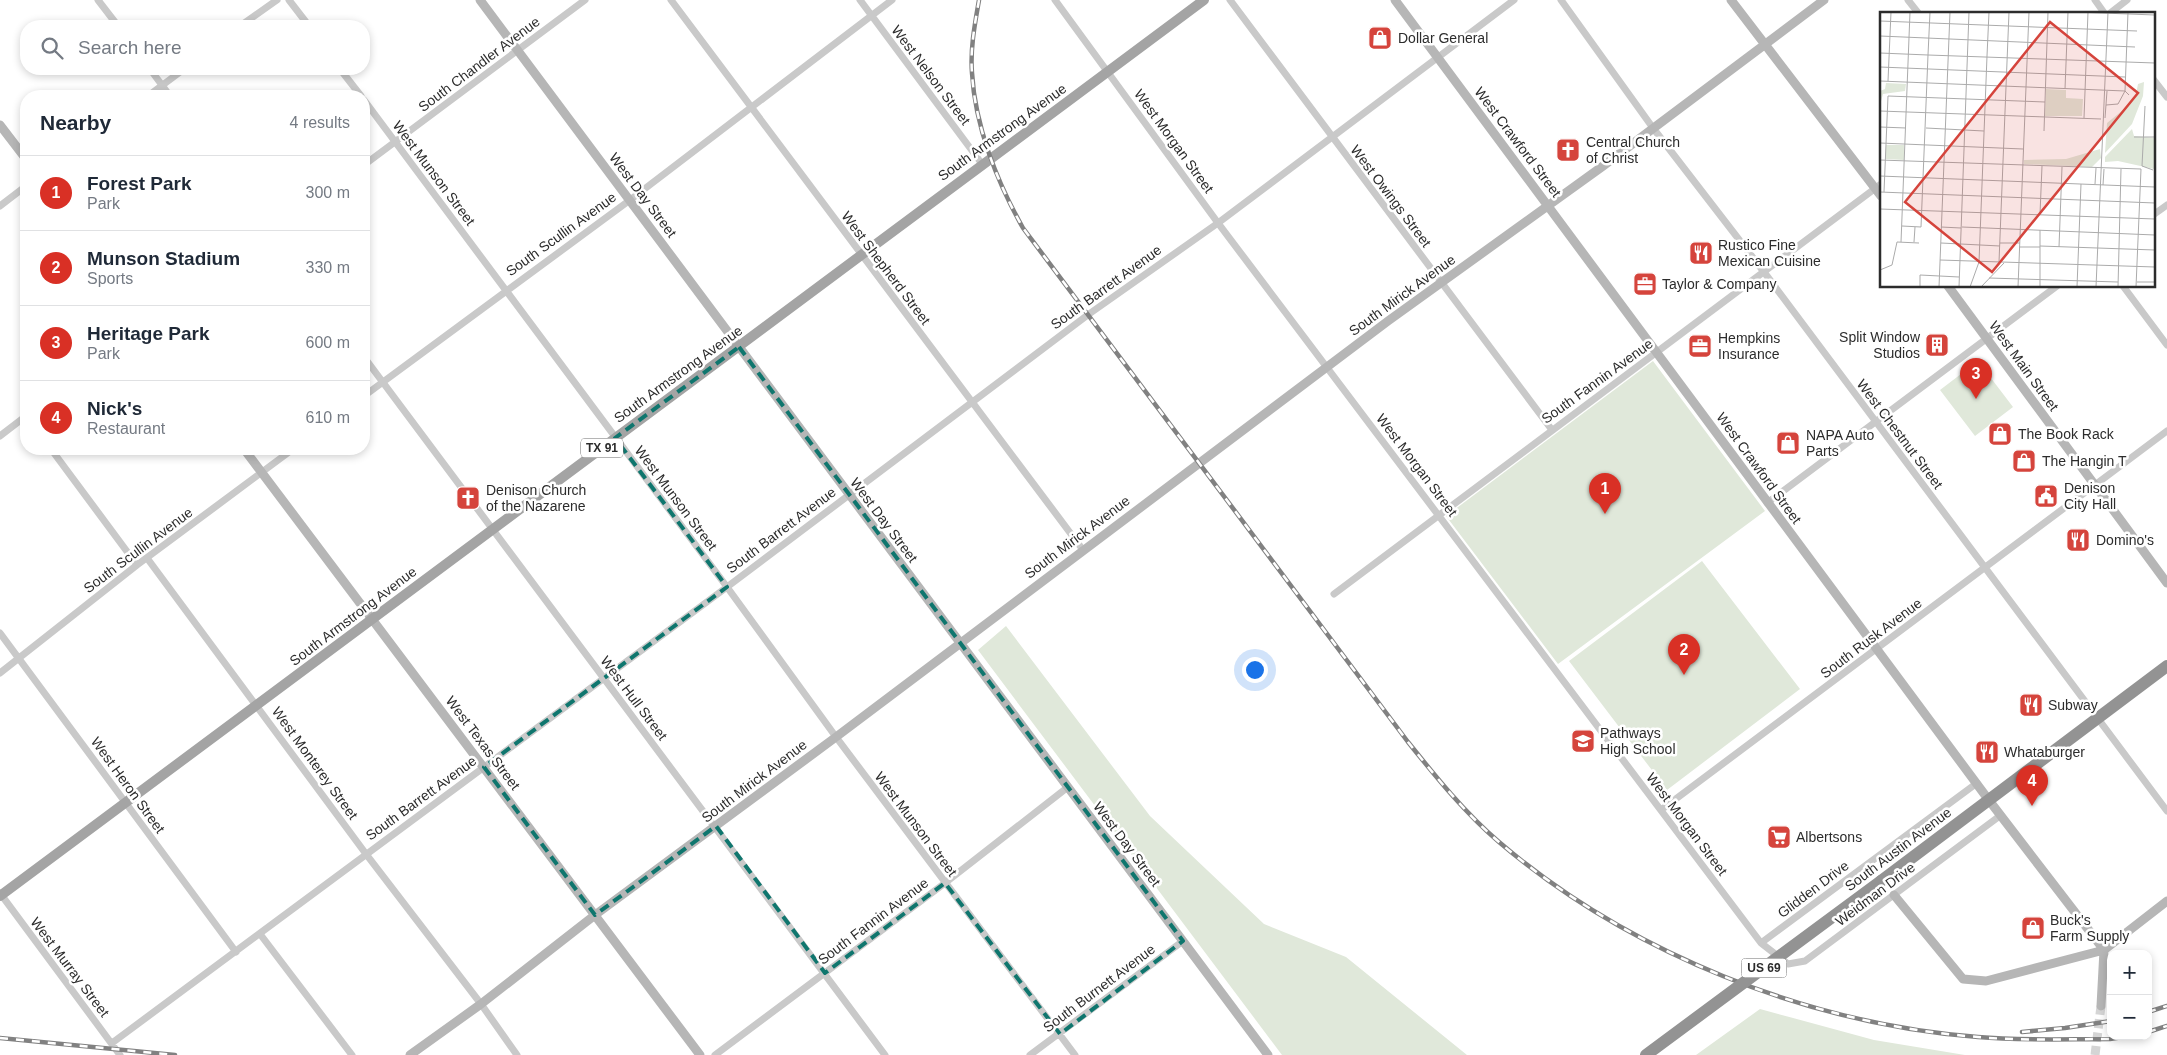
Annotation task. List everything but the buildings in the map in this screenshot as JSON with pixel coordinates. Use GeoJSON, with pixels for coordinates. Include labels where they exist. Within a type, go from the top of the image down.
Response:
{"type":"FeatureCollection","features":[{"type":"Feature","properties":{"kind":"highway","name":"South Austin Avenue"},"geometry":{"type":"LineString","coordinates":[[1646,1055],[2167,666]]}},
{"type":"Feature","properties":{"kind":"main road","name":"South Armstrong Avenue"},"geometry":{"type":"LineString","coordinates":[[0,895],[126,804],[739,347],[860,254],[1204,0]]}},
{"type":"Feature","properties":{"kind":"street"},"geometry":{"type":"LineString","coordinates":[[98,0],[113,20]]}},
{"type":"Feature","properties":{"kind":"street"},"geometry":{"type":"LineString","coordinates":[[249,20],[277,0]]}},
{"type":"Feature","properties":{"kind":"street"},"geometry":{"type":"LineString","coordinates":[[289,0],[304,20]]}},
{"type":"Feature","properties":{"kind":"street","name":"West Day Street"},"geometry":{"type":"LineString","coordinates":[[480,0],[1268,1055]]}},
{"type":"Feature","properties":{"kind":"street","name":"South Chandler Avenue"},"geometry":{"type":"LineString","coordinates":[[370,161],[586,0]]}},
{"type":"Feature","properties":{"kind":"street","name":"West Shepherd Street"},"geometry":{"type":"LineString","coordinates":[[671,0],[750,108],[1083,550]]}},
{"type":"Feature","properties":{"kind":"street","name":"West Nelson Street"},"geometry":{"type":"LineString","coordinates":[[860,0],[982,164]]}},
{"type":"Feature","properties":{"kind":"street","name":"South Scullin Avenue"},"geometry":{"type":"LineString","coordinates":[[370,392],[630,200],[892,0]]}},
{"type":"Feature","properties":{"kind":"street","name":"West Morgan Street"},"geometry":{"type":"LineString","coordinates":[[1055,0],[1218,223],[1761,943]]}},
{"type":"Feature","properties":{"kind":"street","name":"West Owings Street"},"geometry":{"type":"LineString","coordinates":[[1230,0],[1552,430]]}},
{"type":"Feature","properties":{"kind":"street","name":"West Crawford Street"},"geometry":{"type":"LineString","coordinates":[[1395,0],[1767,503],[1988,799],[2104,950]]}},
{"type":"Feature","properties":{"kind":"street","name":"South Barrett Avenue"},"geometry":{"type":"LineString","coordinates":[[112,1043],[728,587],[848,494],[1089,314],[1218,223],[1514,0]]}},
{"type":"Feature","properties":{"kind":"street","name":"West Chestnut Street"},"geometry":{"type":"LineString","coordinates":[[1561,0],[1653,128],[1764,272],[2167,811]]}},
{"type":"Feature","properties":{"kind":"street"},"geometry":{"type":"LineString","coordinates":[[1731,0],[1764,45],[1879,189]]}},
{"type":"Feature","properties":{"kind":"street","name":"South Mirick Avenue"},"geometry":{"type":"LineString","coordinates":[[410,1055],[481,1004],[595,915],[836,737],[1328,367],[1824,0]]}},
{"type":"Feature","properties":{"kind":"street"},"geometry":{"type":"LineString","coordinates":[[1908,0],[1917,12]]}},
{"type":"Feature","properties":{"kind":"street"},"geometry":{"type":"LineString","coordinates":[[2094,0],[2103,12]]}},
{"type":"Feature","properties":{"kind":"street"},"geometry":{"type":"LineString","coordinates":[[2112,12],[2127,0]]}},
{"type":"Feature","properties":{"kind":"street"},"geometry":{"type":"LineString","coordinates":[[154,75],[165,90]]}},
{"type":"Feature","properties":{"kind":"street"},"geometry":{"type":"LineString","coordinates":[[156,90],[176,75]]}},
{"type":"Feature","properties":{"kind":"street"},"geometry":{"type":"LineString","coordinates":[[345,75],[356,90]]}},
{"type":"Feature","properties":{"kind":"street"},"geometry":{"type":"LineString","coordinates":[[2154,79],[2167,97]]}},
{"type":"Feature","properties":{"kind":"street","name":"West Munson Street"},"geometry":{"type":"LineString","coordinates":[[370,108],[728,587],[836,737],[1076,1055]]}},
{"type":"Feature","properties":{"kind":"street"},"geometry":{"type":"LineString","coordinates":[[0,125],[20,151]]}},
{"type":"Feature","properties":{"kind":"street","name":"South Fannin Avenue"},"geometry":{"type":"LineString","coordinates":[[1334,594],[1764,272],[1879,189]]}},
{"type":"Feature","properties":{"kind":"street"},"geometry":{"type":"LineString","coordinates":[[0,206],[20,191]]}},
{"type":"Feature","properties":{"kind":"street"},"geometry":{"type":"LineString","coordinates":[[2154,214],[2167,205]]}},
{"type":"Feature","properties":{"kind":"street","name":"West Main Street"},"geometry":{"type":"LineString","coordinates":[[1949,288],[2167,583]]}},
{"type":"Feature","properties":{"kind":"street"},"geometry":{"type":"LineString","coordinates":[[1767,503],[2055,288]]}},
{"type":"Feature","properties":{"kind":"street"},"geometry":{"type":"LineString","coordinates":[[2124,288],[2167,345]]}},
{"type":"Feature","properties":{"kind":"street","name":"West Hull Street"},"geometry":{"type":"LineString","coordinates":[[370,365],[603,679],[716,826],[885,1055]]}},
{"type":"Feature","properties":{"kind":"street"},"geometry":{"type":"LineString","coordinates":[[0,436],[20,421]]}},
{"type":"Feature","properties":{"kind":"street","name":"South Rusk Avenue"},"geometry":{"type":"LineString","coordinates":[[1661,810],[2167,431]]}},
{"type":"Feature","properties":{"kind":"street"},"geometry":{"type":"LineString","coordinates":[[56,455],[137,565]]}},
{"type":"Feature","properties":{"kind":"street","name":"West Texas Street"},"geometry":{"type":"LineString","coordinates":[[248,455],[700,1055]]}},
{"type":"Feature","properties":{"kind":"street","name":"South Scullin Avenue"},"geometry":{"type":"LineString","coordinates":[[0,673],[137,565],[285,455]]}},
{"type":"Feature","properties":{"kind":"street","name":"West Monterey Street"},"geometry":{"type":"LineString","coordinates":[[147,558],[366,854],[481,1004],[517,1055]]}},
{"type":"Feature","properties":{"kind":"street","name":"West Heron Street"},"geometry":{"type":"LineString","coordinates":[[0,633],[236,952]]}},
{"type":"Feature","properties":{"kind":"street","name":"Glidden Drive"},"geometry":{"type":"LineString","coordinates":[[1761,943],[1977,783]]}},
{"type":"Feature","properties":{"kind":"street","name":"South Fannin Avenue"},"geometry":{"type":"LineString","coordinates":[[715,1055],[945,883],[1068,787]]}},
{"type":"Feature","properties":{"kind":"street","name":"Weidman Drive"},"geometry":{"type":"LineString","coordinates":[[1761,943],[1788,964],[1805,961],[2001,815]]}},
{"type":"Feature","properties":{"kind":"street","name":"West Murray Street"},"geometry":{"type":"LineString","coordinates":[[0,895],[120,1055]]}},
{"type":"Feature","properties":{"kind":"street"},"geometry":{"type":"LineString","coordinates":[[1894,895],[1963,979],[1986,981],[2104,950],[2167,901]]}},
{"type":"Feature","properties":{"kind":"street"},"geometry":{"type":"LineString","coordinates":[[260,934],[352,1055]]}},
{"type":"Feature","properties":{"kind":"street","name":"South Burnett Avenue"},"geometry":{"type":"LineString","coordinates":[[1030,1055],[1183,941]]}},
{"type":"Feature","properties":{"kind":"street"},"geometry":{"type":"LineString","coordinates":[[2101,1006],[2104,950]]}},
{"type":"Feature","properties":{"kind":"highlighted area"},"geometry":{"type":"Polygon","coordinates":[[[739,347],[1183,941],[1060,1034],[945,883],[825,973],[716,826],[595,915],[484,767],[727,587],[615,438],[739,347]]]}},
{"type":"Feature","properties":{"kind":"shaded area"},"geometry":{"type":"Polygon","coordinates":[[[1653,361],[1765,511],[1558,664],[1446,516],[1653,361]]]}},
{"type":"Feature","properties":{"kind":"shaded area"},"geometry":{"type":"Polygon","coordinates":[[[1978,361],[2013,407],[1975,436],[1940,390],[1978,361]]]}},
{"type":"Feature","properties":{"kind":"shaded area"},"geometry":{"type":"Polygon","coordinates":[[[1702,561],[1800,689],[1667,790],[1569,661],[1702,561]]]}},
{"type":"Feature","properties":{"kind":"shaded area"},"geometry":{"type":"Polygon","coordinates":[[[1006,626],[1150,816],[1264,924],[1346,957],[1467,1055],[1282,1055],[978,650],[1006,626]]]}},
{"type":"Feature","properties":{"kind":"shaded area"},"geometry":{"type":"Polygon","coordinates":[[[1760,1009],[1874,1040],[1965,1055],[1696,1055],[1760,1009]]]}},
{"type":"Feature","properties":{"kind":"tunnel"},"geometry":{"type":"LineString","coordinates":[[2095,1055],[2101,1006]]}},
{"type":"Feature","properties":{"kind":"railway"},"geometry":{"type":"LineString","coordinates":[[979,0],[973,36],[974,93],[983,133],[996,173],[1023,228],[1408,742],[1451,794],[1486,831],[1550,882],[1605,917],[1663,949],[1724,976],[1786,999],[1850,1017],[1914,1029],[1978,1037],[2107,1039]]}},
{"type":"Feature","properties":{"kind":"railway"},"geometry":{"type":"LineString","coordinates":[[2152,1011],[2167,1006]]}},
{"type":"Feature","properties":{"kind":"railway"},"geometry":{"type":"LineString","coordinates":[[2022,1032],[2107,1022]]}},
{"type":"Feature","properties":{"kind":"railway"},"geometry":{"type":"LineString","coordinates":[[2152,1031],[2167,1026]]}},
{"type":"Feature","properties":{"kind":"railway"},"geometry":{"type":"LineString","coordinates":[[0,1038],[175,1055]]}},
{"type":"Feature","properties":{"kind":"place","name":"Dollar General"},"geometry":{"type":"Point","coordinates":[1380,38]}},
{"type":"Feature","properties":{"kind":"place","name":"Central Church of Christ"},"geometry":{"type":"Point","coordinates":[1568,150]}},
{"type":"Feature","properties":{"kind":"place","name":"Rustico Fine Mexican Cuisine"},"geometry":{"type":"Point","coordinates":[1701,253]}},
{"type":"Feature","properties":{"kind":"place","name":"Taylor & Company"},"geometry":{"type":"Point","coordinates":[1645,284]}},
{"type":"Feature","properties":{"kind":"place","name":"Split Window Studios"},"geometry":{"type":"Point","coordinates":[1937,345]}},
{"type":"Feature","properties":{"kind":"place","name":"Hempkins Insurance"},"geometry":{"type":"Point","coordinates":[1700,346]}},
{"type":"Feature","properties":{"kind":"place","name":"Heritage Park"},"geometry":{"type":"Point","coordinates":[1976,399]}},
{"type":"Feature","properties":{"kind":"place","name":"The Book Rack"},"geometry":{"type":"Point","coordinates":[2000,434]}},
{"type":"Feature","properties":{"kind":"place","name":"NAPA Auto Parts"},"geometry":{"type":"Point","coordinates":[1788,443]}},
{"type":"Feature","properties":{"kind":"place","name":"The Hangin T"},"geometry":{"type":"Point","coordinates":[2024,461]}},
{"type":"Feature","properties":{"kind":"place","name":"Denison City Hall"},"geometry":{"type":"Point","coordinates":[2046,496]}},
{"type":"Feature","properties":{"kind":"place","name":"Denison Church of the Nazarene"},"geometry":{"type":"Point","coordinates":[468,498]}},
{"type":"Feature","properties":{"kind":"place","name":"Forest Park"},"geometry":{"type":"Point","coordinates":[1605,514]}},
{"type":"Feature","properties":{"kind":"place","name":"Domino's"},"geometry":{"type":"Point","coordinates":[2078,540]}},
{"type":"Feature","properties":{"kind":"place","name":"Munson Stadium"},"geometry":{"type":"Point","coordinates":[1684,675]}},
{"type":"Feature","properties":{"kind":"place","name":"Subway"},"geometry":{"type":"Point","coordinates":[2031,705]}},
{"type":"Feature","properties":{"kind":"place","name":"Pathways High School"},"geometry":{"type":"Point","coordinates":[1583,741]}},
{"type":"Feature","properties":{"kind":"place","name":"Whataburger"},"geometry":{"type":"Point","coordinates":[1987,752]}},
{"type":"Feature","properties":{"kind":"place","name":"Nick's"},"geometry":{"type":"Point","coordinates":[2032,806]}},
{"type":"Feature","properties":{"kind":"place","name":"Albertsons"},"geometry":{"type":"Point","coordinates":[1779,837]}},
{"type":"Feature","properties":{"kind":"place","name":"Buck's Farm Supply"},"geometry":{"type":"Point","coordinates":[2033,928]}}]}
